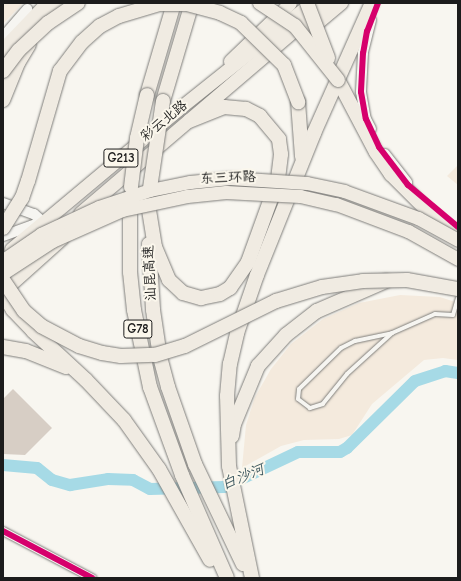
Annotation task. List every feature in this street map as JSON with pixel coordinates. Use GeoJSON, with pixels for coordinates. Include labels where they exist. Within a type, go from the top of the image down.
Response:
{"type":"FeatureCollection","features":[{"type":"Feature","properties":{"kind":"highway"},"geometry":{"type":"LineString","coordinates":[[3,50],[48,3]]}},
{"type":"Feature","properties":{"kind":"highway"},"geometry":{"type":"LineString","coordinates":[[3,100],[18,63],[33,39],[63,3]]}},
{"type":"Feature","properties":{"kind":"highway"},"geometry":{"type":"LineString","coordinates":[[3,70],[19,50],[48,23],[78,3]]}},
{"type":"Feature","properties":{"kind":"highway","name":"汕昆高速"},"geometry":{"type":"LineString","coordinates":[[174,3],[147,95],[137,138],[131,187],[130,272],[134,310],[150,387],[178,465],[227,578]]}},
{"type":"Feature","properties":{"kind":"highway","name":"汕昆高速"},"geometry":{"type":"LineString","coordinates":[[192,3],[163,101],[150,188],[148,204],[152,302],[160,356],[195,464],[251,578]]}},
{"type":"Feature","properties":{"kind":"highway"},"geometry":{"type":"LineString","coordinates":[[260,3],[295,26],[338,80]]}},
{"type":"Feature","properties":{"kind":"highway"},"geometry":{"type":"LineString","coordinates":[[197,93],[290,3]]}},
{"type":"Feature","properties":{"kind":"highway"},"geometry":{"type":"LineString","coordinates":[[306,3],[338,80],[376,152],[391,174],[428,211],[458,235]]}},
{"type":"Feature","properties":{"kind":"highway","name":"彩云北路"},"geometry":{"type":"LineString","coordinates":[[3,255],[197,93],[258,48],[311,3]]}},
{"type":"Feature","properties":{"kind":"highway","name":"彩云北路"},"geometry":{"type":"LineString","coordinates":[[3,277],[91,205],[326,3]]}},
{"type":"Feature","properties":{"kind":"highway"},"geometry":{"type":"LineString","coordinates":[[215,99],[251,79],[341,3]]}},
{"type":"Feature","properties":{"kind":"highway"},"geometry":{"type":"LineString","coordinates":[[251,578],[240,528],[228,460],[227,396],[237,332],[257,275],[303,161],[372,3]]}},
{"type":"Feature","properties":{"kind":"highway"},"geometry":{"type":"LineString","coordinates":[[3,228],[22,198],[60,71],[82,42],[100,26],[119,16],[159,4],[187,4],[220,14],[241,23],[284,65],[298,102],[303,161]]}},
{"type":"Feature","properties":{"kind":"highway"},"geometry":{"type":"LineString","coordinates":[[148,204],[155,247],[169,280],[182,293],[200,298],[220,294],[230,288],[248,262],[278,179],[281,154],[279,140],[260,116],[246,109],[224,107],[190,121]]}},
{"type":"Feature","properties":{"kind":"highway","name":"东三环路"},"geometry":{"type":"LineString","coordinates":[[3,260],[41,234],[98,207],[150,190],[190,182],[230,178],[307,183],[344,191],[418,218],[458,240]]}},
{"type":"Feature","properties":{"kind":"highway","name":"东三环路"},"geometry":{"type":"LineString","coordinates":[[3,273],[52,241],[122,210],[187,196],[226,192],[300,196],[336,204],[408,231],[458,260]]}},
{"type":"Feature","properties":{"kind":"highway"},"geometry":{"type":"LineString","coordinates":[[3,291],[45,256],[91,205]]}},
{"type":"Feature","properties":{"kind":"highway"},"geometry":{"type":"LineString","coordinates":[[3,280],[16,300],[41,326],[79,346],[102,354],[121,356],[155,355],[185,346],[296,293],[363,281],[388,280],[426,282],[458,290]]}},
{"type":"Feature","properties":{"kind":"highway"},"geometry":{"type":"LineString","coordinates":[[228,460],[234,424],[258,366],[286,335],[317,310],[388,280]]}},
{"type":"Feature","properties":{"kind":"highway"},"geometry":{"type":"LineString","coordinates":[[3,294],[13,310],[33,331],[86,380],[145,447],[186,514],[220,578]]}},
{"type":"Feature","properties":{"kind":"highway"},"geometry":{"type":"LineString","coordinates":[[3,347],[49,359],[86,380]]}},
{"type":"Feature","properties":{"kind":"street"},"geometry":{"type":"LineString","coordinates":[[378,3],[367,31],[363,53],[361,92],[366,118],[380,147],[408,185],[458,227]]}},
{"type":"Feature","properties":{"kind":"street"},"geometry":{"type":"LineString","coordinates":[[3,37],[29,5]]}},
{"type":"Feature","properties":{"kind":"street"},"geometry":{"type":"LineString","coordinates":[[3,203],[34,214],[43,222]]}},
{"type":"Feature","properties":{"kind":"street","name":"G213"},"geometry":{"type":"LineString","coordinates":[[3,236],[43,222]]}},
{"type":"Feature","properties":{"kind":"street"},"geometry":{"type":"LineString","coordinates":[[3,531],[92,578]]}},
{"type":"Feature","properties":{"kind":"lane"},"geometry":{"type":"LineString","coordinates":[[392,333],[347,374],[323,404],[310,408],[298,399],[299,389],[342,348],[355,340],[392,333],[435,314],[453,315],[458,298]]}},
{"type":"Feature","properties":{"kind":"shaded area"},"geometry":{"type":"Polygon","coordinates":[[[3,3],[23,3],[3,24],[3,3]]]}},
{"type":"Feature","properties":{"kind":"shaded area"},"geometry":{"type":"Polygon","coordinates":[[[458,165],[458,185],[447,176],[458,165]]]}},
{"type":"Feature","properties":{"kind":"shaded area"},"geometry":{"type":"Polygon","coordinates":[[[400,295],[440,297],[458,303],[458,360],[443,358],[424,360],[372,404],[352,435],[339,439],[304,440],[281,446],[242,468],[246,425],[255,397],[271,369],[291,344],[323,319],[359,303],[400,295]]]}},
{"type":"Feature","properties":{"kind":"building"},"geometry":{"type":"Polygon","coordinates":[[[13,389],[52,428],[25,455],[3,454],[3,399],[13,389]]]}},
{"type":"Feature","properties":{"kind":"waterway","name":"白沙河"},"geometry":{"type":"LineString","coordinates":[[3,465],[37,468],[52,480],[70,485],[108,479],[133,480],[150,489],[224,487],[298,452],[340,452],[347,448],[415,381],[445,371],[458,373]]}},
{"type":"Feature","properties":{"kind":"cycle path"},"geometry":{"type":"LineString","coordinates":[[378,3],[367,31],[363,53],[361,92],[366,119],[379,147],[408,185],[458,227]]}},
{"type":"Feature","properties":{"kind":"cycle path"},"geometry":{"type":"LineString","coordinates":[[3,531],[92,578]]}}]}
